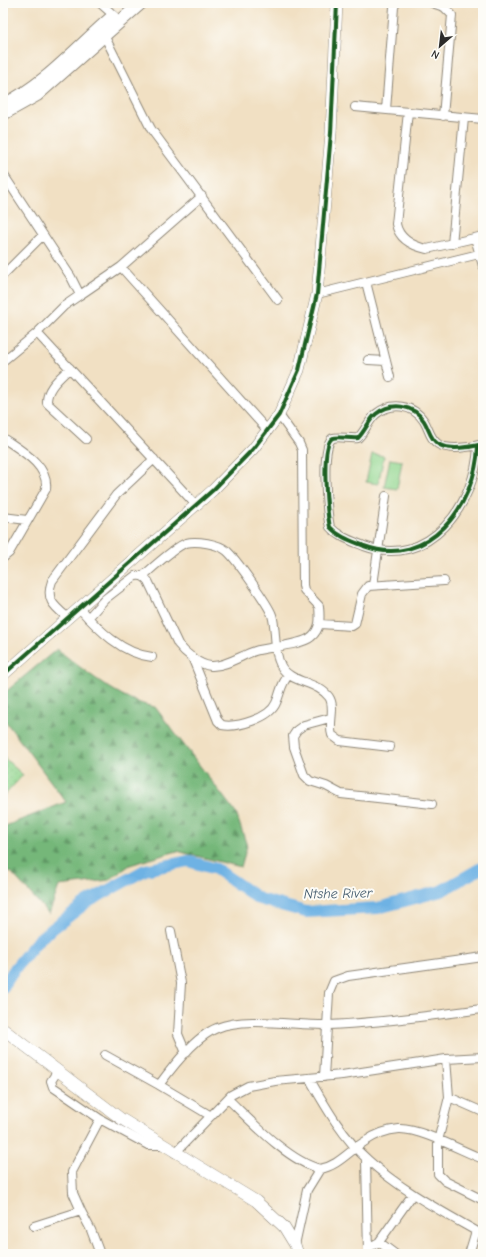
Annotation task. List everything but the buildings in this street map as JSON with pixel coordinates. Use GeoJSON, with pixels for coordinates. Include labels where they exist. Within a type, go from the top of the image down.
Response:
{"type":"FeatureCollection","features":[{"type":"Feature","properties":{"kind":"main road"},"geometry":{"type":"LineString","coordinates":[[3,114],[37,95],[104,35],[129,3]]}},
{"type":"Feature","properties":{"kind":"main road"},"geometry":{"type":"LineString","coordinates":[[3,105],[16,99],[47,76],[117,18],[141,3]]}},
{"type":"Feature","properties":{"kind":"street"},"geometry":{"type":"LineString","coordinates":[[100,3],[117,18]]}},
{"type":"Feature","properties":{"kind":"street"},"geometry":{"type":"LineString","coordinates":[[386,110],[394,7],[396,3]]}},
{"type":"Feature","properties":{"kind":"street"},"geometry":{"type":"LineString","coordinates":[[432,3],[444,7],[452,15],[443,116]]}},
{"type":"Feature","properties":{"kind":"street"},"geometry":{"type":"LineString","coordinates":[[3,675],[196,505],[234,469],[268,431],[279,415],[299,370],[317,294],[331,133],[338,4]]}},
{"type":"Feature","properties":{"kind":"street"},"geometry":{"type":"LineString","coordinates":[[104,35],[151,129],[278,300]]}},
{"type":"Feature","properties":{"kind":"street"},"geometry":{"type":"LineString","coordinates":[[355,107],[483,119]]}},
{"type":"Feature","properties":{"kind":"street"},"geometry":{"type":"LineString","coordinates":[[408,112],[397,229],[402,237],[418,247],[427,249],[479,237],[483,266]]}},
{"type":"Feature","properties":{"kind":"street"},"geometry":{"type":"LineString","coordinates":[[452,244],[464,118]]}},
{"type":"Feature","properties":{"kind":"street"},"geometry":{"type":"LineString","coordinates":[[3,174],[71,277],[80,295]]}},
{"type":"Feature","properties":{"kind":"street"},"geometry":{"type":"LineString","coordinates":[[3,361],[37,333],[64,306],[121,267],[202,196]]}},
{"type":"Feature","properties":{"kind":"street"},"geometry":{"type":"LineString","coordinates":[[3,275],[43,235]]}},
{"type":"Feature","properties":{"kind":"street"},"geometry":{"type":"LineString","coordinates":[[317,294],[481,253]]}},
{"type":"Feature","properties":{"kind":"street"},"geometry":{"type":"LineString","coordinates":[[121,267],[268,431]]}},
{"type":"Feature","properties":{"kind":"street"},"geometry":{"type":"LineString","coordinates":[[366,282],[390,377]]}},
{"type":"Feature","properties":{"kind":"street"},"geometry":{"type":"LineString","coordinates":[[37,333],[196,505]]}},
{"type":"Feature","properties":{"kind":"street"},"geometry":{"type":"LineString","coordinates":[[368,360],[386,361]]}},
{"type":"Feature","properties":{"kind":"street"},"geometry":{"type":"LineString","coordinates":[[70,368],[52,386],[47,398],[47,403],[86,439]]}},
{"type":"Feature","properties":{"kind":"street"},"geometry":{"type":"LineString","coordinates":[[400,405],[416,412],[423,420],[433,441],[440,446],[480,445],[474,476],[466,499],[456,514],[441,531],[428,540],[408,549],[377,551],[342,537],[330,527],[325,473],[326,447],[328,442],[332,438],[358,438],[365,431],[375,415],[388,407],[400,405]]}},
{"type":"Feature","properties":{"kind":"street"},"geometry":{"type":"LineString","coordinates":[[88,618],[105,599],[135,576],[142,576],[148,580],[178,644],[192,657],[211,666],[277,646],[303,642],[315,633],[320,624],[319,606],[304,590],[303,585],[302,450],[300,443],[279,415]]}},
{"type":"Feature","properties":{"kind":"street"},"geometry":{"type":"LineString","coordinates":[[3,438],[37,464],[44,475],[46,489],[9,553],[3,558]]}},
{"type":"Feature","properties":{"kind":"street"},"geometry":{"type":"LineString","coordinates":[[68,618],[51,603],[49,589],[52,581],[116,495],[154,459]]}},
{"type":"Feature","properties":{"kind":"street"},"geometry":{"type":"LineString","coordinates":[[373,585],[386,496]]}},
{"type":"Feature","properties":{"kind":"street"},"geometry":{"type":"LineString","coordinates":[[3,517],[27,520]]}},
{"type":"Feature","properties":{"kind":"street"},"geometry":{"type":"LineString","coordinates":[[142,576],[186,543],[204,544],[228,551],[268,606],[272,616],[278,659],[282,667],[289,675],[318,688],[329,697],[331,709],[330,731],[336,739],[340,742],[390,747]]}},
{"type":"Feature","properties":{"kind":"street"},"geometry":{"type":"LineString","coordinates":[[320,624],[352,626],[356,621],[364,589],[373,585],[444,581]]}},
{"type":"Feature","properties":{"kind":"street"},"geometry":{"type":"LineString","coordinates":[[79,608],[88,618],[128,651],[142,656],[152,656]]}},
{"type":"Feature","properties":{"kind":"street"},"geometry":{"type":"LineString","coordinates":[[192,657],[218,721],[222,725],[236,726],[264,715],[276,705],[280,687],[289,675]]}},
{"type":"Feature","properties":{"kind":"street"},"geometry":{"type":"LineString","coordinates":[[330,718],[304,725],[297,730],[294,736],[294,747],[304,775],[310,781],[326,786],[341,794],[432,804]]}},
{"type":"Feature","properties":{"kind":"street"},"geometry":{"type":"LineString","coordinates":[[171,931],[181,982],[178,1034],[186,1053]]}},
{"type":"Feature","properties":{"kind":"street"},"geometry":{"type":"LineString","coordinates":[[324,1077],[330,988],[334,981],[338,979],[483,957]]}},
{"type":"Feature","properties":{"kind":"street"},"geometry":{"type":"LineString","coordinates":[[159,1084],[186,1053],[210,1031],[229,1024],[249,1023],[328,1025],[402,1019],[483,1009]]}},
{"type":"Feature","properties":{"kind":"street"},"geometry":{"type":"LineString","coordinates":[[3,1029],[57,1072],[120,1118],[161,1145],[256,1201],[275,1218],[297,1250]]}},
{"type":"Feature","properties":{"kind":"street"},"geometry":{"type":"LineString","coordinates":[[105,1055],[159,1084],[211,1116]]}},
{"type":"Feature","properties":{"kind":"street"},"geometry":{"type":"LineString","coordinates":[[175,1153],[228,1098],[236,1091],[248,1086],[324,1077],[446,1059],[482,1058]]}},
{"type":"Feature","properties":{"kind":"street"},"geometry":{"type":"LineString","coordinates":[[446,1059],[449,1097],[438,1141],[439,1176],[445,1181],[483,1200]]}},
{"type":"Feature","properties":{"kind":"street"},"geometry":{"type":"LineString","coordinates":[[57,1072],[51,1081],[52,1087],[100,1119],[148,1145],[161,1145]]}},
{"type":"Feature","properties":{"kind":"street"},"geometry":{"type":"LineString","coordinates":[[309,1078],[331,1114],[366,1159],[413,1194],[480,1233],[468,1254]]}},
{"type":"Feature","properties":{"kind":"street"},"geometry":{"type":"LineString","coordinates":[[449,1097],[483,1112]]}},
{"type":"Feature","properties":{"kind":"street"},"geometry":{"type":"LineString","coordinates":[[228,1098],[273,1141],[295,1157],[320,1169]]}},
{"type":"Feature","properties":{"kind":"street"},"geometry":{"type":"LineString","coordinates":[[100,1119],[72,1172],[73,1193],[91,1230],[100,1254]]}},
{"type":"Feature","properties":{"kind":"street"},"geometry":{"type":"LineString","coordinates":[[297,1250],[307,1190],[320,1169],[333,1165],[356,1147],[374,1136],[400,1129],[419,1133],[483,1159]]}},
{"type":"Feature","properties":{"kind":"street"},"geometry":{"type":"LineString","coordinates":[[366,1159],[368,1251]]}},
{"type":"Feature","properties":{"kind":"street"},"geometry":{"type":"LineString","coordinates":[[368,1251],[379,1242],[413,1194]]}},
{"type":"Feature","properties":{"kind":"street"},"geometry":{"type":"LineString","coordinates":[[34,1226],[81,1211]]}},
{"type":"Feature","properties":{"kind":"street"},"geometry":{"type":"LineString","coordinates":[[379,1242],[395,1254]]}},
{"type":"Feature","properties":{"kind":"green space"},"geometry":{"type":"Polygon","coordinates":[[[372,454],[384,456],[378,484],[366,482],[372,454]]]}},
{"type":"Feature","properties":{"kind":"green space"},"geometry":{"type":"Polygon","coordinates":[[[390,459],[402,461],[397,489],[384,487],[390,459]]]}},
{"type":"Feature","properties":{"kind":"green space"},"geometry":{"type":"Polygon","coordinates":[[[57,649],[103,684],[130,699],[155,707],[236,813],[247,846],[241,867],[177,851],[130,865],[109,880],[59,886],[49,914],[11,872],[3,874],[3,827],[66,802],[3,718],[3,694],[57,649]]]}},
{"type":"Feature","properties":{"kind":"green space"},"geometry":{"type":"Polygon","coordinates":[[[3,757],[23,775],[3,797],[3,757]]]}},
{"type":"Feature","properties":{"kind":"waterway","name":"Ntshe River"},"geometry":{"type":"LineString","coordinates":[[3,987],[16,967],[39,939],[86,903],[145,870],[188,861],[216,869],[259,899],[306,912],[378,908],[441,891],[483,867]]}},
{"type":"Feature","properties":{"kind":"cycle path"},"geometry":{"type":"LineString","coordinates":[[3,675],[213,490],[253,449],[279,415],[299,370],[317,294],[331,133],[337,3]]}},
{"type":"Feature","properties":{"kind":"cycle path"},"geometry":{"type":"LineString","coordinates":[[478,446],[475,468],[468,489],[458,509],[445,527],[428,540],[409,549],[387,551],[364,546],[342,536],[330,527],[327,508],[326,480],[327,452],[329,443],[335,437],[358,438],[374,416],[382,410],[395,406],[408,408],[414,411],[424,421],[435,442],[442,446],[460,448],[483,444]]}}]}
